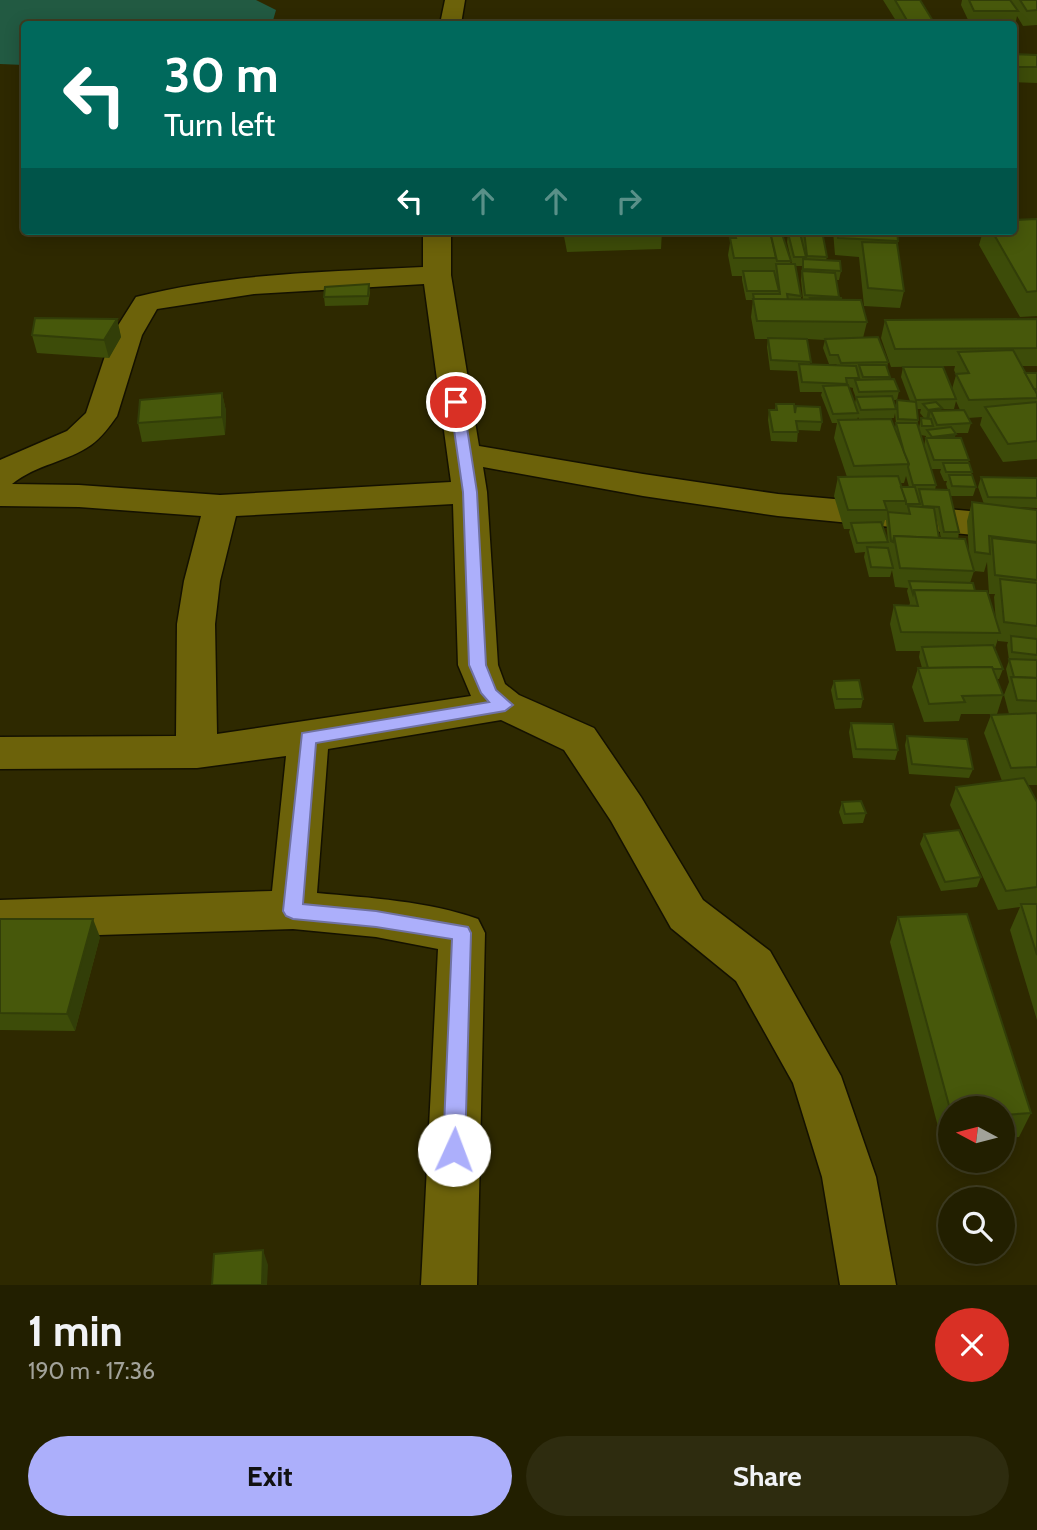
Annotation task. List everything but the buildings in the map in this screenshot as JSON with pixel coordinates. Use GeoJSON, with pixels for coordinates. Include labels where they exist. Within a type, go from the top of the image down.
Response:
{"type":"FeatureCollection","features":[{"type":"Feature","properties":{"kind":"street"},"geometry":{"type":"LineString","coordinates":[[452,21],[455,0]]}},
{"type":"Feature","properties":{"kind":"street"},"geometry":{"type":"LineString","coordinates":[[437,235],[437,275],[467,472],[478,665],[489,693],[505,705],[579,739],[626,809],[687,914],[753,966],[816,1076],[849,1177],[868,1285]]}},
{"type":"Feature","properties":{"kind":"street"},"geometry":{"type":"LineString","coordinates":[[0,477],[15,465],[79,438],[101,416],[127,335],[146,303],[176,296],[260,285],[437,275]]}},
{"type":"Feature","properties":{"kind":"street"},"geometry":{"type":"LineString","coordinates":[[0,495],[79,496],[220,506],[467,472],[643,485],[778,505],[1037,529]]}},
{"type":"Feature","properties":{"kind":"street"},"geometry":{"type":"LineString","coordinates":[[197,752],[197,607],[204,570],[215,538],[220,506]]}},
{"type":"Feature","properties":{"kind":"street"},"geometry":{"type":"LineString","coordinates":[[0,753],[197,752],[505,705]]}},
{"type":"Feature","properties":{"kind":"street"},"geometry":{"type":"LineString","coordinates":[[293,911],[308,737]]}},
{"type":"Feature","properties":{"kind":"street"},"geometry":{"type":"LineString","coordinates":[[0,919],[293,911],[376,919],[462,933],[449,1285]]}},
{"type":"Feature","properties":{"kind":"green space"},"geometry":{"type":"Polygon","coordinates":[[[0,0],[256,0],[276,10],[273,21],[21,21],[21,65],[0,64],[0,0]]]}},
{"type":"Feature","properties":{"kind":"route"},"geometry":{"type":"LineString","coordinates":[[454,1150],[462,933],[376,919],[293,911],[308,737],[505,705],[489,693],[478,665],[470,492],[456,402]]}}]}
